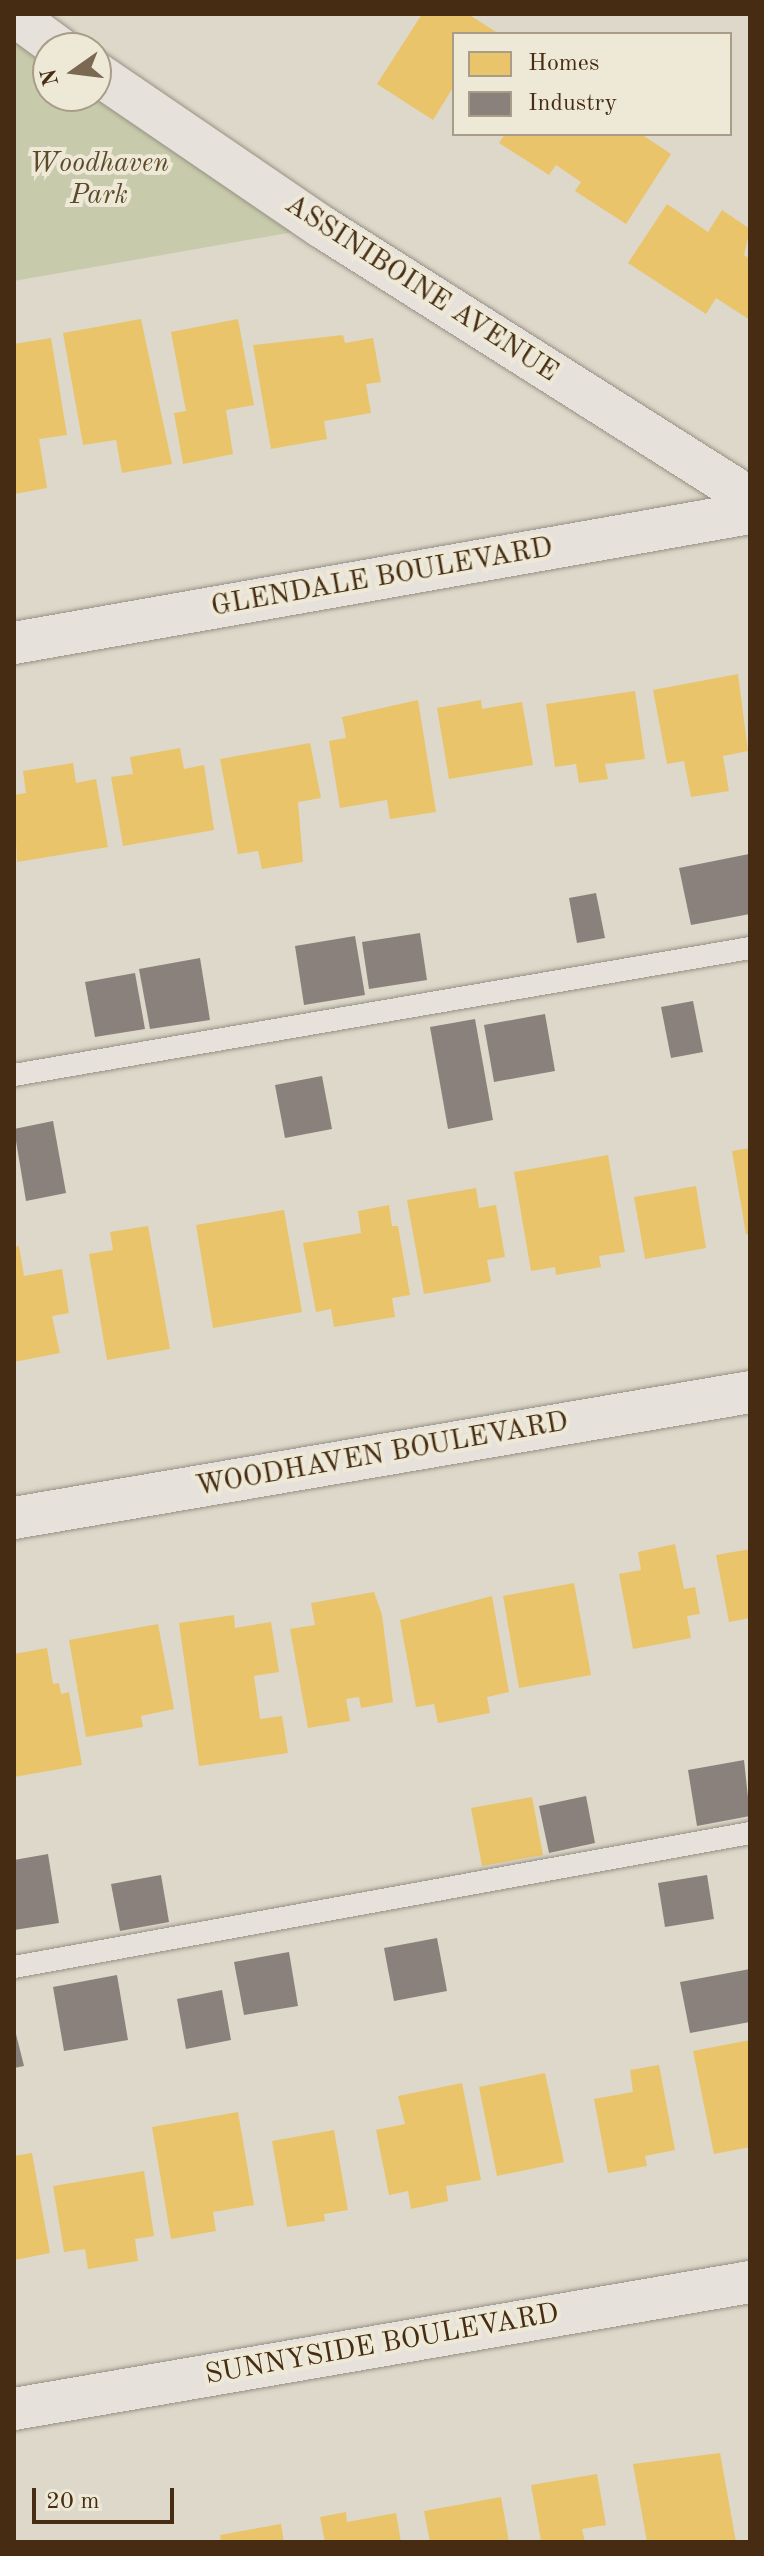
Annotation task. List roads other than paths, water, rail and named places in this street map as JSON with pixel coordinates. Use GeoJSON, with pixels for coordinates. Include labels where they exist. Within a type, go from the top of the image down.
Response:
{"type":"FeatureCollection","features":[{"type":"Feature","properties":{"kind":"street"},"geometry":{"type":"LineString","coordinates":[[14,15],[37,32]]}},
{"type":"Feature","properties":{"kind":"street","name":"ASSINIBOINE AVENUE"},"geometry":{"type":"LineString","coordinates":[[112,84],[335,235],[750,498]]}},
{"type":"Feature","properties":{"kind":"street","name":"GLENDALE BOULEVARD"},"geometry":{"type":"LineString","coordinates":[[14,643],[750,513]]}},
{"type":"Feature","properties":{"kind":"street","name":"WOODHAVEN BOULEVARD"},"geometry":{"type":"LineString","coordinates":[[14,1518],[750,1392]]}},
{"type":"Feature","properties":{"kind":"street","name":"SUNNYSIDE BOULEVARD"},"geometry":{"type":"LineString","coordinates":[[14,2409],[750,2282]]}},
{"type":"Feature","properties":{"kind":"lane"},"geometry":{"type":"LineString","coordinates":[[14,1075],[750,948]]}},
{"type":"Feature","properties":{"kind":"lane"},"geometry":{"type":"LineString","coordinates":[[14,1967],[750,1833]]}},
{"type":"Feature","properties":{"kind":"park label","name":"Woodhaven Park"},"geometry":{"type":"Point","coordinates":[99,180]}}]}
